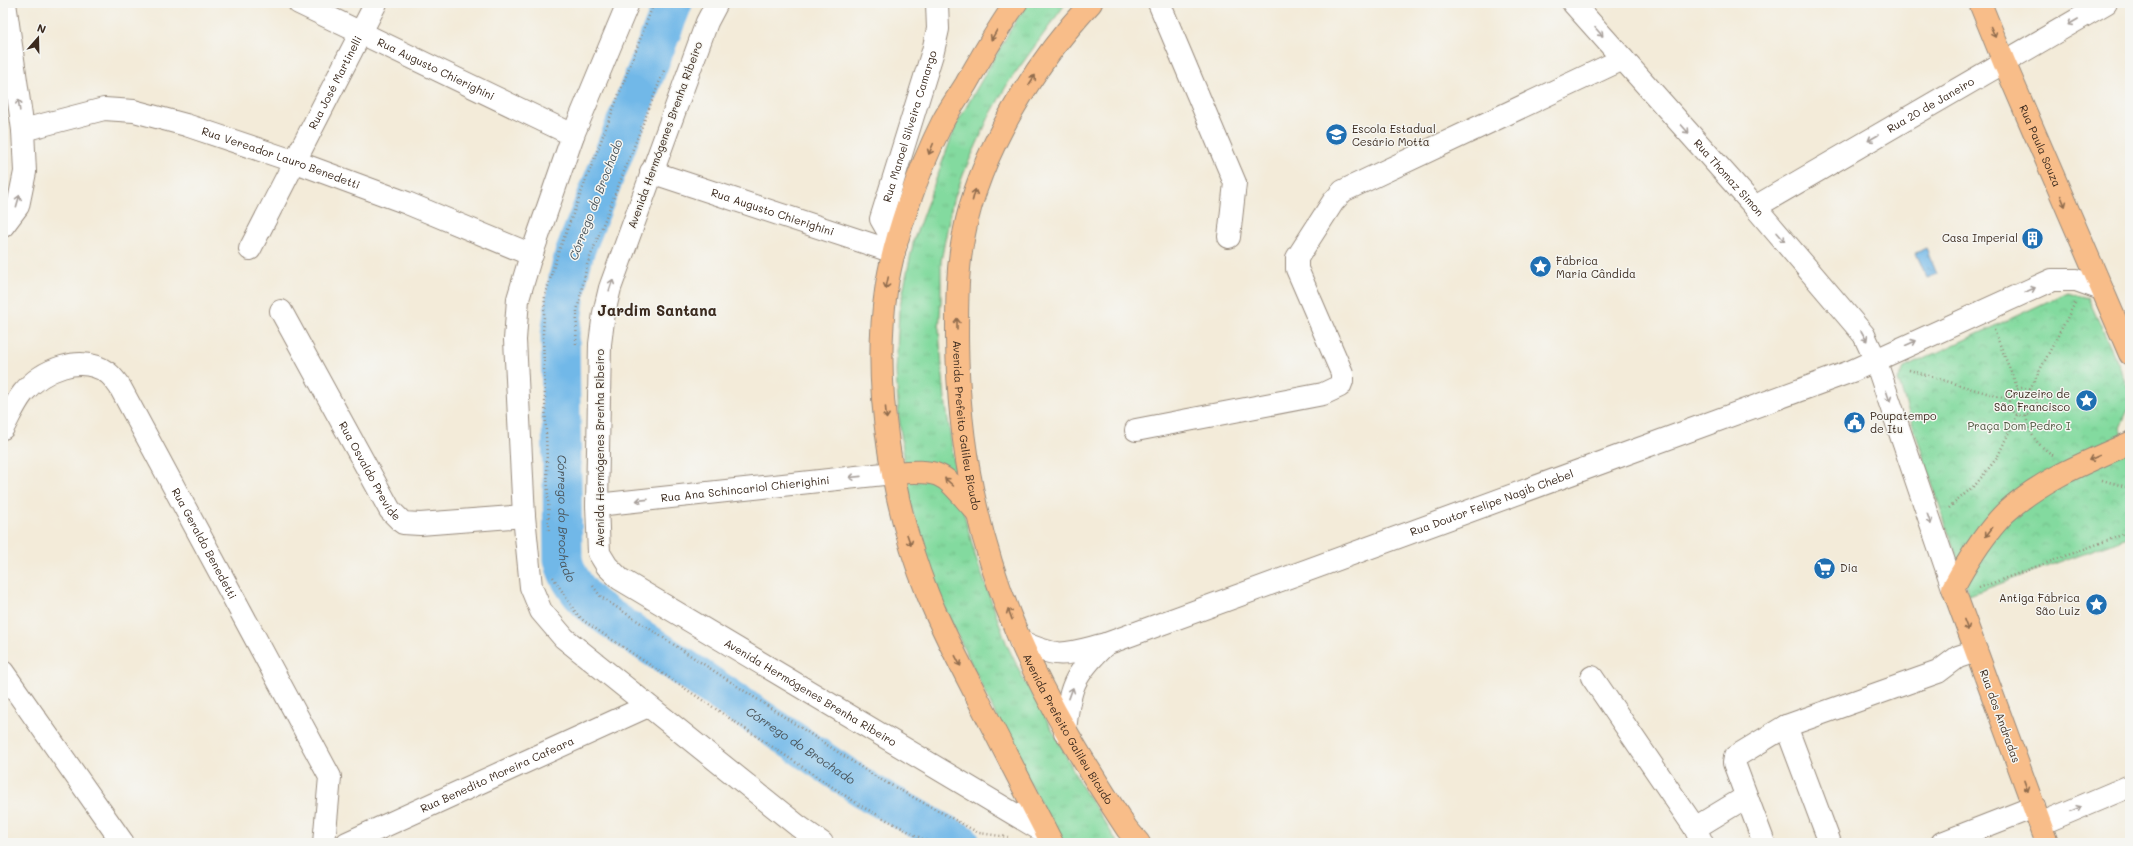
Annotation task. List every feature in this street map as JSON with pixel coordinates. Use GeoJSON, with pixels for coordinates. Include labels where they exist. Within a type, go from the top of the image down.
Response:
{"type":"FeatureCollection","features":[{"type":"Feature","properties":{"kind":"main road"},"geometry":{"type":"LineString","coordinates":[[1016,3],[1001,22],[942,122],[922,169],[895,249],[886,289],[882,328],[881,361],[886,422],[893,473],[906,530],[927,594],[949,642],[1049,838]]}},
{"type":"Feature","properties":{"kind":"main road","name":"Avenida Prefeito Galileu Bicudo"},"geometry":{"type":"LineString","coordinates":[[1091,3],[1064,35],[1036,74],[997,139],[977,186],[964,234],[957,310],[957,388],[962,435],[976,511],[996,578],[1020,641],[1065,732],[1127,829],[1139,843]]}},
{"type":"Feature","properties":{"kind":"main road","name":"Rua Paula Souza"},"geometry":{"type":"LineString","coordinates":[[1980,3],[2101,289]]}},
{"type":"Feature","properties":{"kind":"main road"},"geometry":{"type":"LineString","coordinates":[[2101,289],[2130,354]]}},
{"type":"Feature","properties":{"kind":"main road"},"geometry":{"type":"LineString","coordinates":[[1954,592],[1964,568],[1994,525],[2020,500],[2075,467],[2130,442]]}},
{"type":"Feature","properties":{"kind":"main road"},"geometry":{"type":"LineString","coordinates":[[893,473],[918,471],[940,475],[950,481],[976,511]]}},
{"type":"Feature","properties":{"kind":"main road","name":"Rua dos Andradas"},"geometry":{"type":"LineString","coordinates":[[1954,592],[2040,825]]}},
{"type":"Feature","properties":{"kind":"street"},"geometry":{"type":"LineString","coordinates":[[3,226],[18,206],[26,172],[23,130],[5,3]]}},
{"type":"Feature","properties":{"kind":"street","name":"Rua Augusto Chierighini"},"geometry":{"type":"LineString","coordinates":[[299,3],[573,135]]}},
{"type":"Feature","properties":{"kind":"street","name":"Rua José Martinelli"},"geometry":{"type":"LineString","coordinates":[[250,249],[296,162],[376,3]]}},
{"type":"Feature","properties":{"kind":"street"},"geometry":{"type":"LineString","coordinates":[[628,3],[573,135],[518,299],[515,340],[524,516],[531,587],[541,611],[564,638],[798,826],[822,843]]}},
{"type":"Feature","properties":{"kind":"street","name":"Avenida Hermógenes Brenha Ribeiro"},"geometry":{"type":"LineString","coordinates":[[717,3],[707,22],[651,172],[610,288],[604,313],[600,344],[598,505],[599,553],[607,566],[620,578],[1049,838]]}},
{"type":"Feature","properties":{"kind":"street","name":"Rua Manoel Silveira Camargo"},"geometry":{"type":"LineString","coordinates":[[895,249],[880,219],[933,51],[938,29],[937,3]]}},
{"type":"Feature","properties":{"kind":"street"},"geometry":{"type":"LineString","coordinates":[[1159,3],[1235,183],[1229,237]]}},
{"type":"Feature","properties":{"kind":"street","name":"Rua Thomaz Simon"},"geometry":{"type":"LineString","coordinates":[[1572,3],[1755,207],[1856,324],[1864,335],[1875,359]]}},
{"type":"Feature","properties":{"kind":"street","name":"Rua 20 de Janeiro"},"geometry":{"type":"LineString","coordinates":[[1755,207],[2106,3]]}},
{"type":"Feature","properties":{"kind":"street"},"geometry":{"type":"LineString","coordinates":[[1136,430],[1323,394],[1340,386],[1342,373],[1297,269],[1297,258],[1333,202],[1343,191],[1623,59]]}},
{"type":"Feature","properties":{"kind":"street","name":"Rua Vereador Lauro Benedetti"},"geometry":{"type":"LineString","coordinates":[[23,130],[104,109],[134,111],[296,162],[407,203],[532,255]]}},
{"type":"Feature","properties":{"kind":"street","name":"Rua Augusto Chierighini"},"geometry":{"type":"LineString","coordinates":[[651,172],[895,249]]}},
{"type":"Feature","properties":{"kind":"street"},"geometry":{"type":"LineString","coordinates":[[1954,592],[1875,359],[2052,280],[2076,280],[2101,289]]}},
{"type":"Feature","properties":{"kind":"street","name":"Rua Osvaldo Previde"},"geometry":{"type":"LineString","coordinates":[[281,311],[390,510],[403,523],[420,524],[524,516]]}},
{"type":"Feature","properties":{"kind":"street","name":"Rua Doutor Felipe Nagib Chebel"},"geometry":{"type":"LineString","coordinates":[[1020,641],[1056,654],[1066,654],[1106,644],[1852,371],[1875,359]]}},
{"type":"Feature","properties":{"kind":"street","name":"Rua Geraldo Benedetti"},"geometry":{"type":"LineString","coordinates":[[3,428],[22,394],[40,376],[67,365],[89,365],[108,373],[120,388],[330,777],[324,843]]}},
{"type":"Feature","properties":{"kind":"street","name":"Rua Ana Schincariol Chierighini"},"geometry":{"type":"LineString","coordinates":[[598,505],[893,473]]}},
{"type":"Feature","properties":{"kind":"street","name":"Rua Doutor Felipe Nagib Chebel"},"geometry":{"type":"LineString","coordinates":[[1065,732],[1068,701],[1078,675],[1088,661],[1106,644]]}},
{"type":"Feature","properties":{"kind":"street"},"geometry":{"type":"LineString","coordinates":[[1764,843],[1734,763],[1735,757],[1786,726],[1938,672],[1958,657],[1976,650]]}},
{"type":"Feature","properties":{"kind":"street"},"geometry":{"type":"LineString","coordinates":[[3,672],[123,843]]}},
{"type":"Feature","properties":{"kind":"street"},"geometry":{"type":"LineString","coordinates":[[1592,677],[1698,836],[1746,797]]}},
{"type":"Feature","properties":{"kind":"street","name":"Rua Benedito Moreira Cafeara"},"geometry":{"type":"LineString","coordinates":[[347,843],[648,706]]}},
{"type":"Feature","properties":{"kind":"street"},"geometry":{"type":"LineString","coordinates":[[1786,726],[1830,843]]}},
{"type":"Feature","properties":{"kind":"street"},"geometry":{"type":"LineString","coordinates":[[1942,843],[2040,825],[2130,786]]}},
{"type":"Feature","properties":{"kind":"path"},"geometry":{"type":"LineString","coordinates":[[549,535],[543,334],[544,296],[558,253],[654,3]]}},
{"type":"Feature","properties":{"kind":"path"},"geometry":{"type":"LineString","coordinates":[[2030,390],[2080,291],[2076,280]]}},
{"type":"Feature","properties":{"kind":"path"},"geometry":{"type":"LineString","coordinates":[[1986,309],[2018,389]]}},
{"type":"Feature","properties":{"kind":"path"},"geometry":{"type":"LineString","coordinates":[[1895,350],[1904,368],[2010,400]]}},
{"type":"Feature","properties":{"kind":"path"},"geometry":{"type":"LineString","coordinates":[[2018,389],[2030,390],[2037,397],[2037,407],[2031,414],[2022,416],[2017,415],[2011,408],[2010,400],[2014,391],[2018,389]]}},
{"type":"Feature","properties":{"kind":"path"},"geometry":{"type":"LineString","coordinates":[[1932,525],[1988,471],[1997,458],[2017,415]]}},
{"type":"Feature","properties":{"kind":"path"},"geometry":{"type":"LineString","coordinates":[[1954,592],[2130,532]]}},
{"type":"Feature","properties":{"kind":"path"},"geometry":{"type":"LineString","coordinates":[[551,571],[559,588],[576,613],[584,621],[861,806],[930,843]]}},
{"type":"Feature","properties":{"kind":"green space"},"geometry":{"type":"Polygon","coordinates":[[[1029,3],[1066,3],[1008,83],[989,117],[965,170],[952,204],[941,261],[939,332],[945,399],[959,495],[975,555],[1007,645],[1024,680],[1063,749],[1079,782],[1118,843],[1061,843],[1016,757],[931,580],[910,502],[899,419],[896,371],[899,311],[914,239],[956,125],[1016,20],[1029,3]]]}},
{"type":"Feature","properties":{"kind":"green space","name":"Praça Dom Pedro I"},"geometry":{"type":"Polygon","coordinates":[[[2068,292],[2088,298],[2130,390],[2130,405],[2120,428],[2130,450],[2130,536],[1969,595],[1898,380],[1904,368],[2068,292]]]}},
{"type":"Feature","properties":{"kind":"water"},"geometry":{"type":"Polygon","coordinates":[[[1926,248],[1937,274],[1927,278],[1916,253],[1926,248]]]}},
{"type":"Feature","properties":{"kind":"waterway","name":"Córrego do Brochado"},"geometry":{"type":"LineString","coordinates":[[673,3],[575,251],[568,278],[560,335],[563,559],[565,566],[576,588],[586,600],[598,610],[869,792],[961,843]]}},
{"type":"Feature","properties":{"kind":"place","name":"Escola Estadual Cesário Motta"},"geometry":{"type":"Point","coordinates":[1337,135]}},
{"type":"Feature","properties":{"kind":"place","name":"Casa Imperial"},"geometry":{"type":"Point","coordinates":[2033,238]}},
{"type":"Feature","properties":{"kind":"place","name":"Fábrica Maria Cândida"},"geometry":{"type":"Point","coordinates":[1540,267]}},
{"type":"Feature","properties":{"kind":"place","name":"Cruzeiro de São Francisco"},"geometry":{"type":"Point","coordinates":[2086,400]}},
{"type":"Feature","properties":{"kind":"place","name":"Poupatempo de Itu"},"geometry":{"type":"Point","coordinates":[1855,422]}},
{"type":"Feature","properties":{"kind":"place","name":"Dia"},"geometry":{"type":"Point","coordinates":[1824,568]}},
{"type":"Feature","properties":{"kind":"place","name":"Antiga Fábrica São Luiz"},"geometry":{"type":"Point","coordinates":[2096,604]}},
{"type":"Feature","properties":{"kind":"district","name":"Jardim Santana"},"geometry":{"type":"Point","coordinates":[657,311]}}]}
